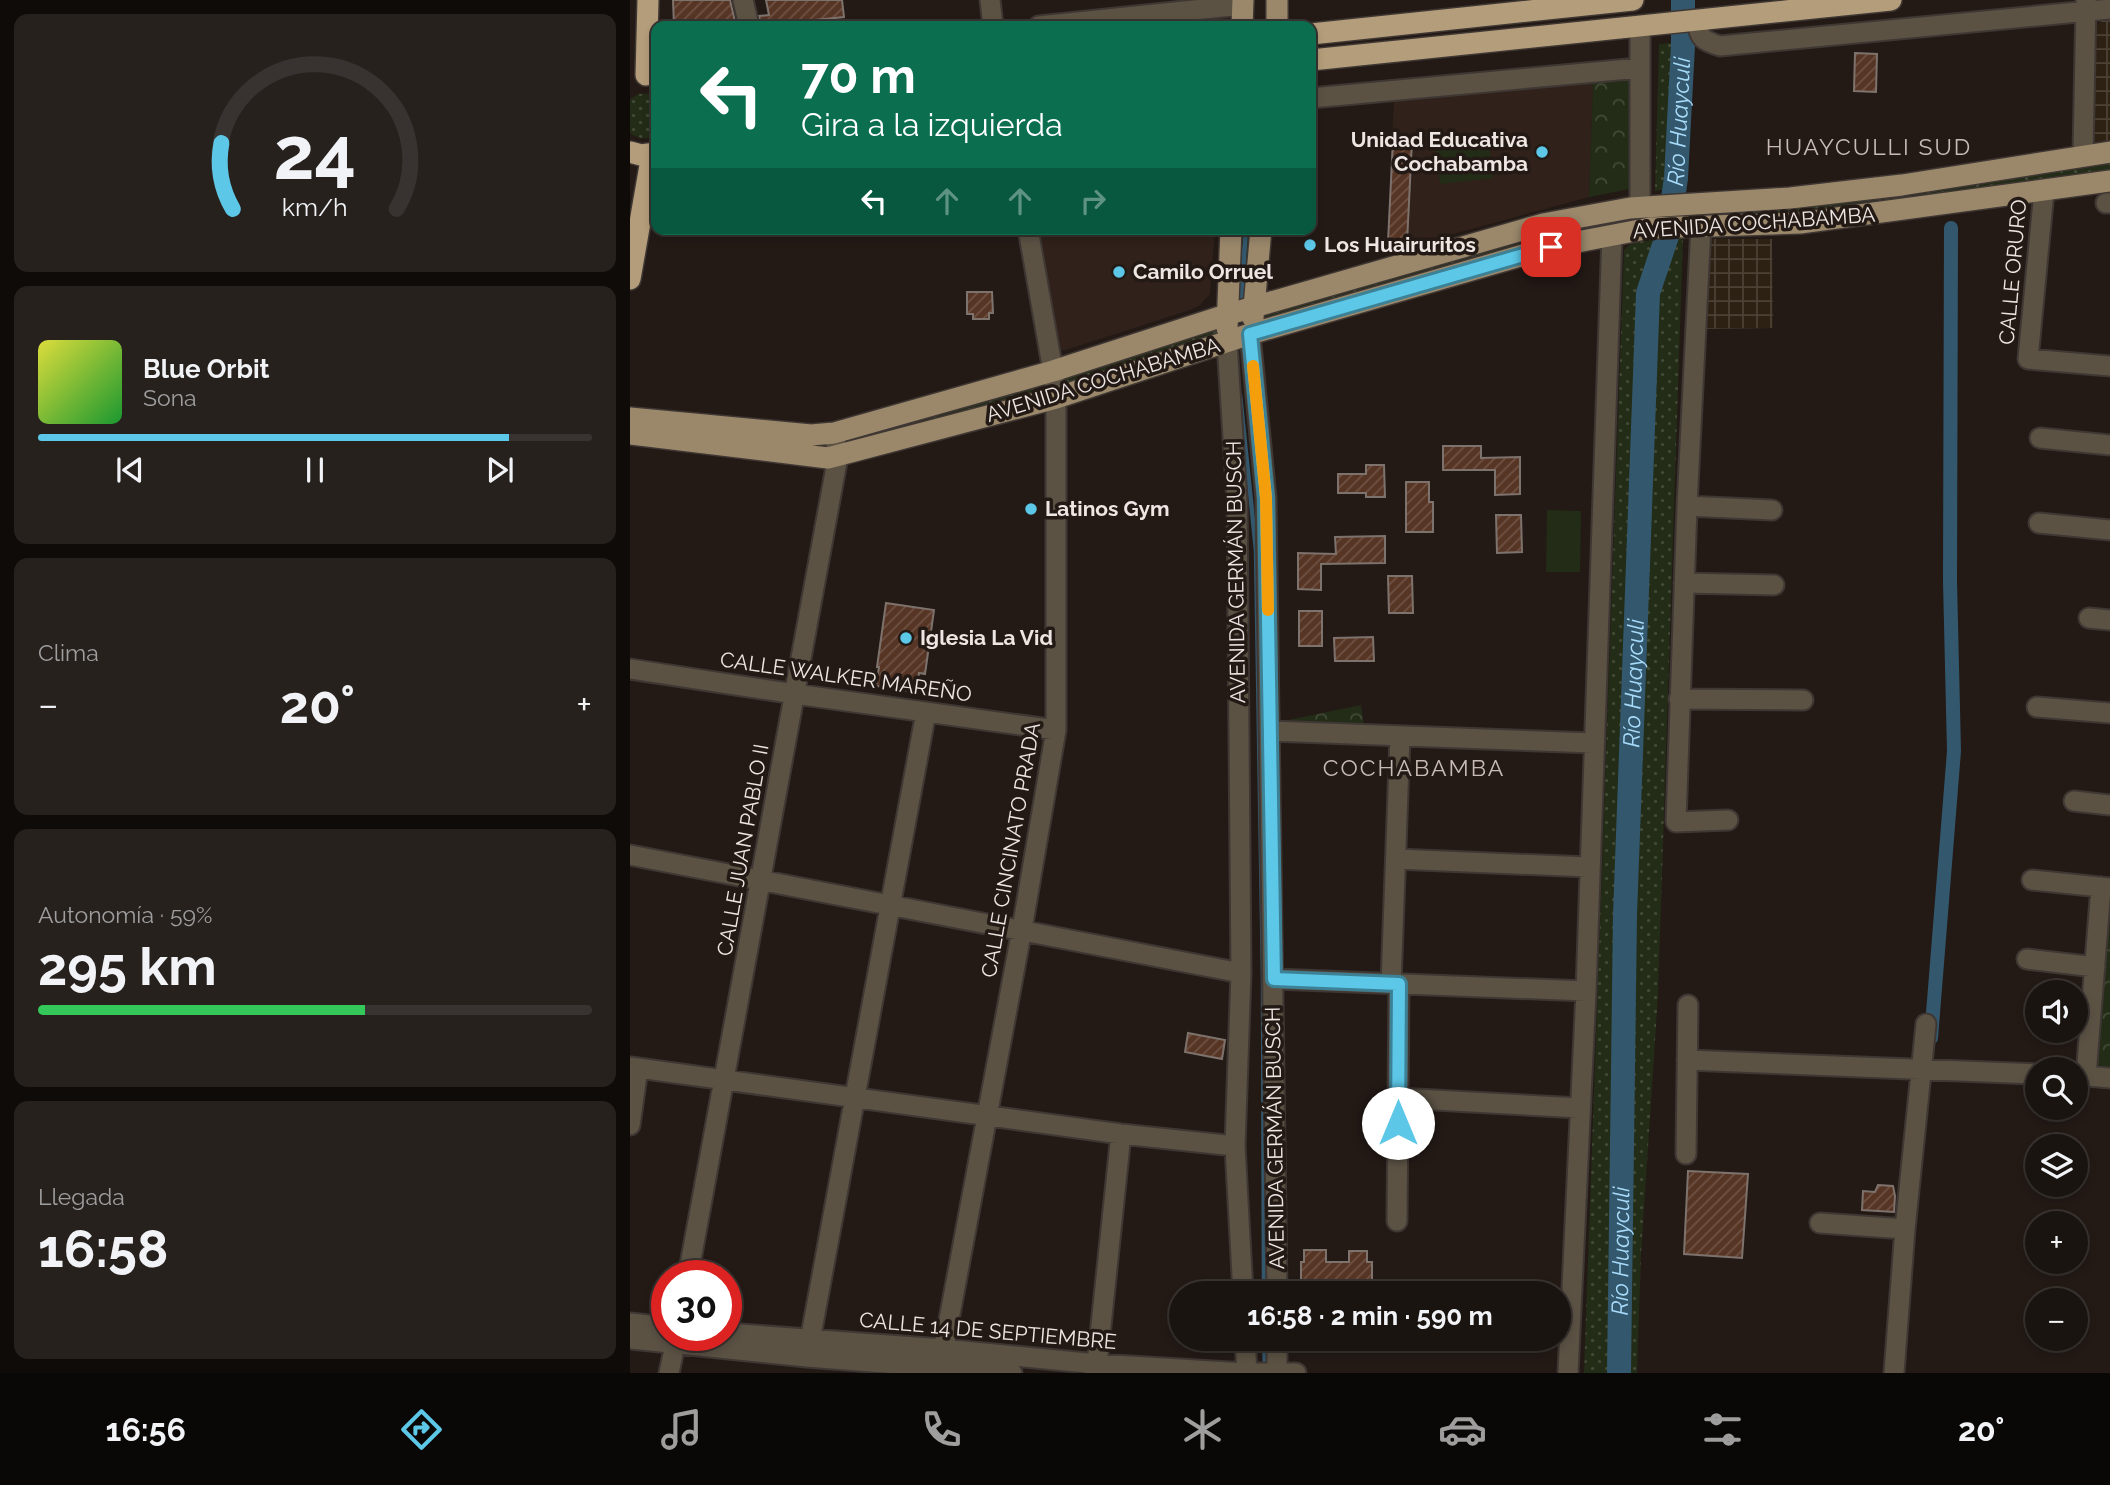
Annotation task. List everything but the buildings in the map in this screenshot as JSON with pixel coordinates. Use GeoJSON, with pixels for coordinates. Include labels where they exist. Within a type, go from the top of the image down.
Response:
{"type":"FeatureCollection","features":[{"type":"Feature","properties":{"kind":"highway"},"geometry":{"type":"LineString","coordinates":[[648,0],[648,76]]}},
{"type":"Feature","properties":{"kind":"highway"},"geometry":{"type":"LineString","coordinates":[[1316,33],[1536,5],[1633,0]]}},
{"type":"Feature","properties":{"kind":"highway"},"geometry":{"type":"LineString","coordinates":[[1316,59],[1891,0]]}},
{"type":"Feature","properties":{"kind":"highway"},"geometry":{"type":"LineString","coordinates":[[630,279],[640,154]]}},
{"type":"Feature","properties":{"kind":"main road"},"geometry":{"type":"LineString","coordinates":[[1278,21],[1283,1]]}},
{"type":"Feature","properties":{"kind":"main road","name":"AVENIDA COCHABAMBA"},"geometry":{"type":"LineString","coordinates":[[630,418],[811,435],[834,433],[1053,371],[1226,315],[1542,224],[1635,207],[1790,198],[1902,185],[2110,152]]}},
{"type":"Feature","properties":{"kind":"main road","name":"AVENIDA COCHABAMBA"},"geometry":{"type":"LineString","coordinates":[[630,434],[817,457],[838,456],[1056,398],[1250,334],[1551,247],[1622,233],[1701,226],[1800,223],[2110,181]]}},
{"type":"Feature","properties":{"kind":"main road"},"geometry":{"type":"LineString","coordinates":[[1622,233],[1635,207]]}},
{"type":"Feature","properties":{"kind":"main road","name":"AVENIDA GERMÁN BUSCH"},"geometry":{"type":"LineString","coordinates":[[1227,342],[1231,235]]}},
{"type":"Feature","properties":{"kind":"main road","name":"AVENIDA GERMÁN BUSCH"},"geometry":{"type":"LineString","coordinates":[[1250,334],[1260,235]]}},
{"type":"Feature","properties":{"kind":"street"},"geometry":{"type":"LineString","coordinates":[[743,0],[748,21]]}},
{"type":"Feature","properties":{"kind":"street"},"geometry":{"type":"LineString","coordinates":[[990,0],[992,21]]}},
{"type":"Feature","properties":{"kind":"street"},"geometry":{"type":"LineString","coordinates":[[1687,22],[1706,41],[1720,46],[2085,5],[2110,9]]}},
{"type":"Feature","properties":{"kind":"street"},"geometry":{"type":"LineString","coordinates":[[2083,155],[2085,5]]}},
{"type":"Feature","properties":{"kind":"street"},"geometry":{"type":"LineString","coordinates":[[1102,21],[1242,10]]}},
{"type":"Feature","properties":{"kind":"street"},"geometry":{"type":"LineString","coordinates":[[1635,207],[1640,27]]}},
{"type":"Feature","properties":{"kind":"street"},"geometry":{"type":"LineString","coordinates":[[1316,99],[1640,68]]}},
{"type":"Feature","properties":{"kind":"street","name":"CALLE ORURO"},"geometry":{"type":"LineString","coordinates":[[2044,191],[2028,359],[2110,366]]}},
{"type":"Feature","properties":{"kind":"street"},"geometry":{"type":"LineString","coordinates":[[1701,226],[1687,506],[1676,822],[1728,820]]}},
{"type":"Feature","properties":{"kind":"street"},"geometry":{"type":"LineString","coordinates":[[1568,1373],[1586,991],[1594,743],[1622,233]]}},
{"type":"Feature","properties":{"kind":"street","name":"CALLE CINCINATO PRADA"},"geometry":{"type":"LineString","coordinates":[[941,1363],[1022,929],[1056,730],[1056,398],[1029,235]]}},
{"type":"Feature","properties":{"kind":"street","name":"AVENIDA GERMÁN BUSCH"},"geometry":{"type":"LineString","coordinates":[[1250,334],[1266,498],[1276,1281]]}},
{"type":"Feature","properties":{"kind":"street","name":"AVENIDA GERMÁN BUSCH"},"geometry":{"type":"LineString","coordinates":[[1227,342],[1237,492],[1241,973],[1235,1146],[1242,1281]]}},
{"type":"Feature","properties":{"kind":"street","name":"CALLE JUAN PABLO II"},"geometry":{"type":"LineString","coordinates":[[691,1260],[838,456],[834,433]]}},
{"type":"Feature","properties":{"kind":"street"},"geometry":{"type":"LineString","coordinates":[[2040,438],[2110,445]]}},
{"type":"Feature","properties":{"kind":"street"},"geometry":{"type":"LineString","coordinates":[[1687,506],[1772,510]]}},
{"type":"Feature","properties":{"kind":"street"},"geometry":{"type":"LineString","coordinates":[[2039,523],[2110,530]]}},
{"type":"Feature","properties":{"kind":"street"},"geometry":{"type":"LineString","coordinates":[[1685,583],[1774,585]]}},
{"type":"Feature","properties":{"kind":"street"},"geometry":{"type":"LineString","coordinates":[[2089,618],[2110,620]]}},
{"type":"Feature","properties":{"kind":"street","name":"CALLE WALKER MAREÑO"},"geometry":{"type":"LineString","coordinates":[[630,668],[794,694],[1056,730]]}},
{"type":"Feature","properties":{"kind":"street"},"geometry":{"type":"LineString","coordinates":[[1679,699],[1803,700]]}},
{"type":"Feature","properties":{"kind":"street"},"geometry":{"type":"LineString","coordinates":[[2037,707],[2110,713]]}},
{"type":"Feature","properties":{"kind":"street"},"geometry":{"type":"LineString","coordinates":[[808,1348],[926,712]]}},
{"type":"Feature","properties":{"kind":"street"},"geometry":{"type":"LineString","coordinates":[[1270,731],[1594,743]]}},
{"type":"Feature","properties":{"kind":"street"},"geometry":{"type":"LineString","coordinates":[[1397,1221],[1395,984],[1400,736]]}},
{"type":"Feature","properties":{"kind":"street"},"geometry":{"type":"LineString","coordinates":[[2074,802],[2110,805]]}},
{"type":"Feature","properties":{"kind":"street"},"geometry":{"type":"LineString","coordinates":[[630,855],[1241,973]]}},
{"type":"Feature","properties":{"kind":"street"},"geometry":{"type":"LineString","coordinates":[[1396,859],[1590,867]]}},
{"type":"Feature","properties":{"kind":"street"},"geometry":{"type":"LineString","coordinates":[[2032,880],[2106,888],[2083,1057]]}},
{"type":"Feature","properties":{"kind":"street"},"geometry":{"type":"LineString","coordinates":[[2027,959],[2095,967]]}},
{"type":"Feature","properties":{"kind":"street"},"geometry":{"type":"LineString","coordinates":[[1274,979],[1586,991]]}},
{"type":"Feature","properties":{"kind":"street"},"geometry":{"type":"LineString","coordinates":[[1686,1154],[1688,1004]]}},
{"type":"Feature","properties":{"kind":"street"},"geometry":{"type":"LineString","coordinates":[[1894,1373],[1905,1229],[1926,1024]]}},
{"type":"Feature","properties":{"kind":"street"},"geometry":{"type":"LineString","coordinates":[[1687,1060],[2025,1073]]}},
{"type":"Feature","properties":{"kind":"street"},"geometry":{"type":"LineString","coordinates":[[630,1125],[634,1068],[1121,1134],[1235,1146]]}},
{"type":"Feature","properties":{"kind":"street"},"geometry":{"type":"LineString","coordinates":[[2088,1076],[2110,1078]]}},
{"type":"Feature","properties":{"kind":"street"},"geometry":{"type":"LineString","coordinates":[[1398,1098],[1580,1108]]}},
{"type":"Feature","properties":{"kind":"street"},"geometry":{"type":"LineString","coordinates":[[1095,1368],[1121,1134]]}},
{"type":"Feature","properties":{"kind":"street"},"geometry":{"type":"LineString","coordinates":[[1821,1223],[1905,1229]]}},
{"type":"Feature","properties":{"kind":"street","name":"CALLE 14 DE SEPTIEMBRE"},"geometry":{"type":"LineString","coordinates":[[630,1323],[651,1329]]}},
{"type":"Feature","properties":{"kind":"street","name":"CALLE 14 DE SEPTIEMBRE"},"geometry":{"type":"LineString","coordinates":[[742,1336],[808,1348]]}},
{"type":"Feature","properties":{"kind":"street","name":"CALLE 14 DE SEPTIEMBRE"},"geometry":{"type":"LineString","coordinates":[[630,1339],[651,1338]]}},
{"type":"Feature","properties":{"kind":"street","name":"CALLE 14 DE SEPTIEMBRE"},"geometry":{"type":"LineString","coordinates":[[742,1342],[1012,1373]]}},
{"type":"Feature","properties":{"kind":"street"},"geometry":{"type":"LineString","coordinates":[[669,1373],[671,1351]]}},
{"type":"Feature","properties":{"kind":"street"},"geometry":{"type":"LineString","coordinates":[[1246,1351],[1247,1373]]}},
{"type":"Feature","properties":{"kind":"street"},"geometry":{"type":"LineString","coordinates":[[1277,1351],[1277,1373]]}},
{"type":"Feature","properties":{"kind":"street","name":"CALLE 14 DE SEPTIEMBRE"},"geometry":{"type":"LineString","coordinates":[[941,1363],[1296,1373]]}},
{"type":"Feature","properties":{"kind":"shaded area"},"geometry":{"type":"Polygon","coordinates":[[[2110,20],[2110,145],[2094,146],[2089,142],[2094,31],[2096,25],[2110,20]]]}},
{"type":"Feature","properties":{"kind":"shaded area"},"geometry":{"type":"Polygon","coordinates":[[[1585,79],[1593,86],[1589,197],[1387,252],[1394,96],[1585,79]]]}},
{"type":"Feature","properties":{"kind":"shaded area"},"geometry":{"type":"Polygon","coordinates":[[[1039,235],[1215,235],[1210,294],[1200,305],[1066,350],[1060,350],[1039,235]]]}},
{"type":"Feature","properties":{"kind":"shaded area"},"geometry":{"type":"Polygon","coordinates":[[[1709,239],[1772,239],[1773,328],[1706,329],[1709,239]]]}},
{"type":"Feature","properties":{"kind":"green space"},"geometry":{"type":"Polygon","coordinates":[[[1695,41],[1684,185],[1655,191],[1659,44],[1695,41]]]}},
{"type":"Feature","properties":{"kind":"green space"},"geometry":{"type":"Polygon","coordinates":[[[1634,75],[1629,189],[1589,197],[1593,86],[1585,79],[1634,75]]]}},
{"type":"Feature","properties":{"kind":"green space"},"geometry":{"type":"Polygon","coordinates":[[[651,93],[651,138],[642,138],[630,133],[630,99],[639,94],[651,93]]]}},
{"type":"Feature","properties":{"kind":"green space"},"geometry":{"type":"Polygon","coordinates":[[[1489,142],[1493,178],[1440,184],[1435,148],[1489,142]]]}},
{"type":"Feature","properties":{"kind":"green space"},"geometry":{"type":"Polygon","coordinates":[[[2110,164],[2110,173],[1803,216],[1650,221],[1649,214],[2110,164]]]}},
{"type":"Feature","properties":{"kind":"green space"},"geometry":{"type":"Polygon","coordinates":[[[1613,220],[1614,227],[1265,320],[1263,318],[1263,314],[1528,236],[1613,220]]]}},
{"type":"Feature","properties":{"kind":"green space"},"geometry":{"type":"Polygon","coordinates":[[[1240,235],[1254,235],[1249,297],[1235,301],[1240,235]]]}},
{"type":"Feature","properties":{"kind":"green space"},"geometry":{"type":"Polygon","coordinates":[[[1683,236],[1658,995],[1641,1254],[1637,1373],[1584,1373],[1624,250],[1639,237],[1683,236]]]}},
{"type":"Feature","properties":{"kind":"green space"},"geometry":{"type":"Polygon","coordinates":[[[1213,328],[1218,334],[1216,337],[1065,384],[1063,378],[1213,328]]]}},
{"type":"Feature","properties":{"kind":"green space"},"geometry":{"type":"Polygon","coordinates":[[[1038,384],[1040,391],[1037,393],[854,442],[852,439],[1038,384]]]}},
{"type":"Feature","properties":{"kind":"green space"},"geometry":{"type":"Polygon","coordinates":[[[1547,510],[1581,511],[1580,572],[1546,572],[1547,510]]]}},
{"type":"Feature","properties":{"kind":"green space"},"geometry":{"type":"Polygon","coordinates":[[[1361,705],[1365,732],[1286,729],[1284,721],[1361,705]]]}},
{"type":"Feature","properties":{"kind":"green space"},"geometry":{"type":"Polygon","coordinates":[[[2104,896],[2110,896],[2110,1072],[2095,1071],[2104,896]]]}},
{"type":"Feature","properties":{"kind":"waterway","name":"Río Huayculi"},"geometry":{"type":"LineString","coordinates":[[1619,1373],[1625,915],[1648,293],[1668,233],[1676,178],[1683,0]]}},
{"type":"Feature","properties":{"kind":"waterway"},"geometry":{"type":"LineString","coordinates":[[1931,1038],[1954,751],[1950,581],[1951,228]]}},
{"type":"Feature","properties":{"kind":"waterway"},"geometry":{"type":"LineString","coordinates":[[1241,299],[1246,235]]}},
{"type":"Feature","properties":{"kind":"waterway"},"geometry":{"type":"LineString","coordinates":[[1240,395],[1256,550],[1263,979],[1264,1281]]}},
{"type":"Feature","properties":{"kind":"waterway"},"geometry":{"type":"LineString","coordinates":[[1264,1351],[1265,1366]]}},
{"type":"Feature","properties":{"kind":"slow traffic"},"geometry":{"type":"LineString","coordinates":[[1253,366],[1266,498],[1268,610]]}},
{"type":"Feature","properties":{"kind":"place","name":"Unidad Educativa Cochabamba"},"geometry":{"type":"Point","coordinates":[1542,152]}},
{"type":"Feature","properties":{"kind":"place","name":"Los Huairuritos"},"geometry":{"type":"Point","coordinates":[1310,245]}},
{"type":"Feature","properties":{"kind":"place","name":"Camilo Orruel"},"geometry":{"type":"Point","coordinates":[1119,272]}},
{"type":"Feature","properties":{"kind":"place","name":"Latinos Gym"},"geometry":{"type":"Point","coordinates":[1031,509]}},
{"type":"Feature","properties":{"kind":"place","name":"Iglesia La Vid"},"geometry":{"type":"Point","coordinates":[906,638]}},
{"type":"Feature","properties":{"kind":"district","name":"HUAYCULLI SUD"},"geometry":{"type":"Point","coordinates":[1869,147]}},
{"type":"Feature","properties":{"kind":"district","name":"COCHABAMBA"},"geometry":{"type":"Point","coordinates":[1414,768]}},
{"type":"Feature","properties":{"kind":"route"},"geometry":{"type":"LineString","coordinates":[[1398,1123],[1399,984],[1274,979],[1266,498],[1250,334],[1551,247]]}}]}
